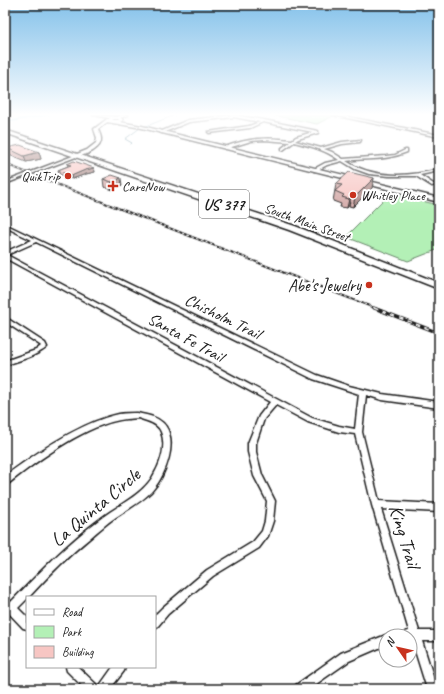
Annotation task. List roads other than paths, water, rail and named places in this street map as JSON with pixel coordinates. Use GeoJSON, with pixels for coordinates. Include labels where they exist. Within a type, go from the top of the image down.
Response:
{"type":"FeatureCollection","features":[{"type":"Feature","properties":{"kind":"main road","name":"South Main Street"},"geometry":{"type":"LineString","coordinates":[[56,147],[292,228],[439,286]]}},
{"type":"Feature","properties":{"kind":"main road"},"geometry":{"type":"LineString","coordinates":[[79,155],[94,147]]}},
{"type":"Feature","properties":{"kind":"street"},"geometry":{"type":"LineString","coordinates":[[314,147],[321,149],[354,168],[372,173],[416,174],[439,170]]}},
{"type":"Feature","properties":{"kind":"street"},"geometry":{"type":"LineString","coordinates":[[321,149],[327,147]]}},
{"type":"Feature","properties":{"kind":"street"},"geometry":{"type":"LineString","coordinates":[[226,148],[439,200]]}},
{"type":"Feature","properties":{"kind":"street"},"geometry":{"type":"LineString","coordinates":[[315,170],[328,163],[342,160],[395,157],[406,151]]}},
{"type":"Feature","properties":{"kind":"street"},"geometry":{"type":"LineString","coordinates":[[5,183],[79,155]]}},
{"type":"Feature","properties":{"kind":"street"},"geometry":{"type":"LineString","coordinates":[[416,174],[426,182],[434,185]]}},
{"type":"Feature","properties":{"kind":"street","name":"Chisholm Trail"},"geometry":{"type":"LineString","coordinates":[[5,225],[304,371],[363,392],[382,397],[439,405]]}},
{"type":"Feature","properties":{"kind":"street"},"geometry":{"type":"LineString","coordinates":[[5,255],[36,240]]}},
{"type":"Feature","properties":{"kind":"street","name":"Santa Fe Trail"},"geometry":{"type":"LineString","coordinates":[[5,255],[310,420],[339,429],[358,432]]}},
{"type":"Feature","properties":{"kind":"street"},"geometry":{"type":"LineString","coordinates":[[5,319],[43,344],[44,347],[38,351],[5,363]]}},
{"type":"Feature","properties":{"kind":"street","name":"King Trail"},"geometry":{"type":"LineString","coordinates":[[363,392],[358,432],[376,506],[410,628]]}},
{"type":"Feature","properties":{"kind":"street"},"geometry":{"type":"LineString","coordinates":[[156,622],[165,611],[210,573],[256,544],[265,533],[270,521],[271,501],[258,476],[252,452],[252,443],[261,418],[275,401]]}},
{"type":"Feature","properties":{"kind":"street","name":"La Quinta Circle"},"geometry":{"type":"LineString","coordinates":[[5,481],[55,444],[82,431],[109,421],[137,415],[145,416],[160,424],[164,430],[167,441],[166,453],[162,466],[153,483],[141,495],[99,524],[8,606]]}},
{"type":"Feature","properties":{"kind":"street"},"geometry":{"type":"LineString","coordinates":[[376,506],[439,508]]}},
{"type":"Feature","properties":{"kind":"street"},"geometry":{"type":"LineString","coordinates":[[8,606],[26,623]]}},
{"type":"Feature","properties":{"kind":"street"},"geometry":{"type":"LineString","coordinates":[[418,635],[439,636]]}},
{"type":"Feature","properties":{"kind":"street"},"geometry":{"type":"LineString","coordinates":[[300,689],[345,657],[378,643]]}},
{"type":"Feature","properties":{"kind":"street","name":"King Trail"},"geometry":{"type":"LineString","coordinates":[[418,651],[432,689]]}},
{"type":"Feature","properties":{"kind":"street"},"geometry":{"type":"LineString","coordinates":[[72,668],[93,689]]}},
{"type":"Feature","properties":{"kind":"street"},"geometry":{"type":"LineString","coordinates":[[103,689],[119,668]]}},
{"type":"Feature","properties":{"kind":"railway"},"geometry":{"type":"LineString","coordinates":[[5,164],[377,309]]}},
{"type":"Feature","properties":{"kind":"railway"},"geometry":{"type":"LineString","coordinates":[[374,308],[439,333]]}},
{"type":"Feature","properties":{"kind":"place","name":"QuikTrip"},"geometry":{"type":"Point","coordinates":[68,176]}},
{"type":"Feature","properties":{"kind":"place","name":"CareNow"},"geometry":{"type":"Point","coordinates":[113,186]}},
{"type":"Feature","properties":{"kind":"place","name":"Whitley Place"},"geometry":{"type":"Point","coordinates":[353,195]}},
{"type":"Feature","properties":{"kind":"place","name":"Abe's Jewelry"},"geometry":{"type":"Point","coordinates":[369,285]}}]}
